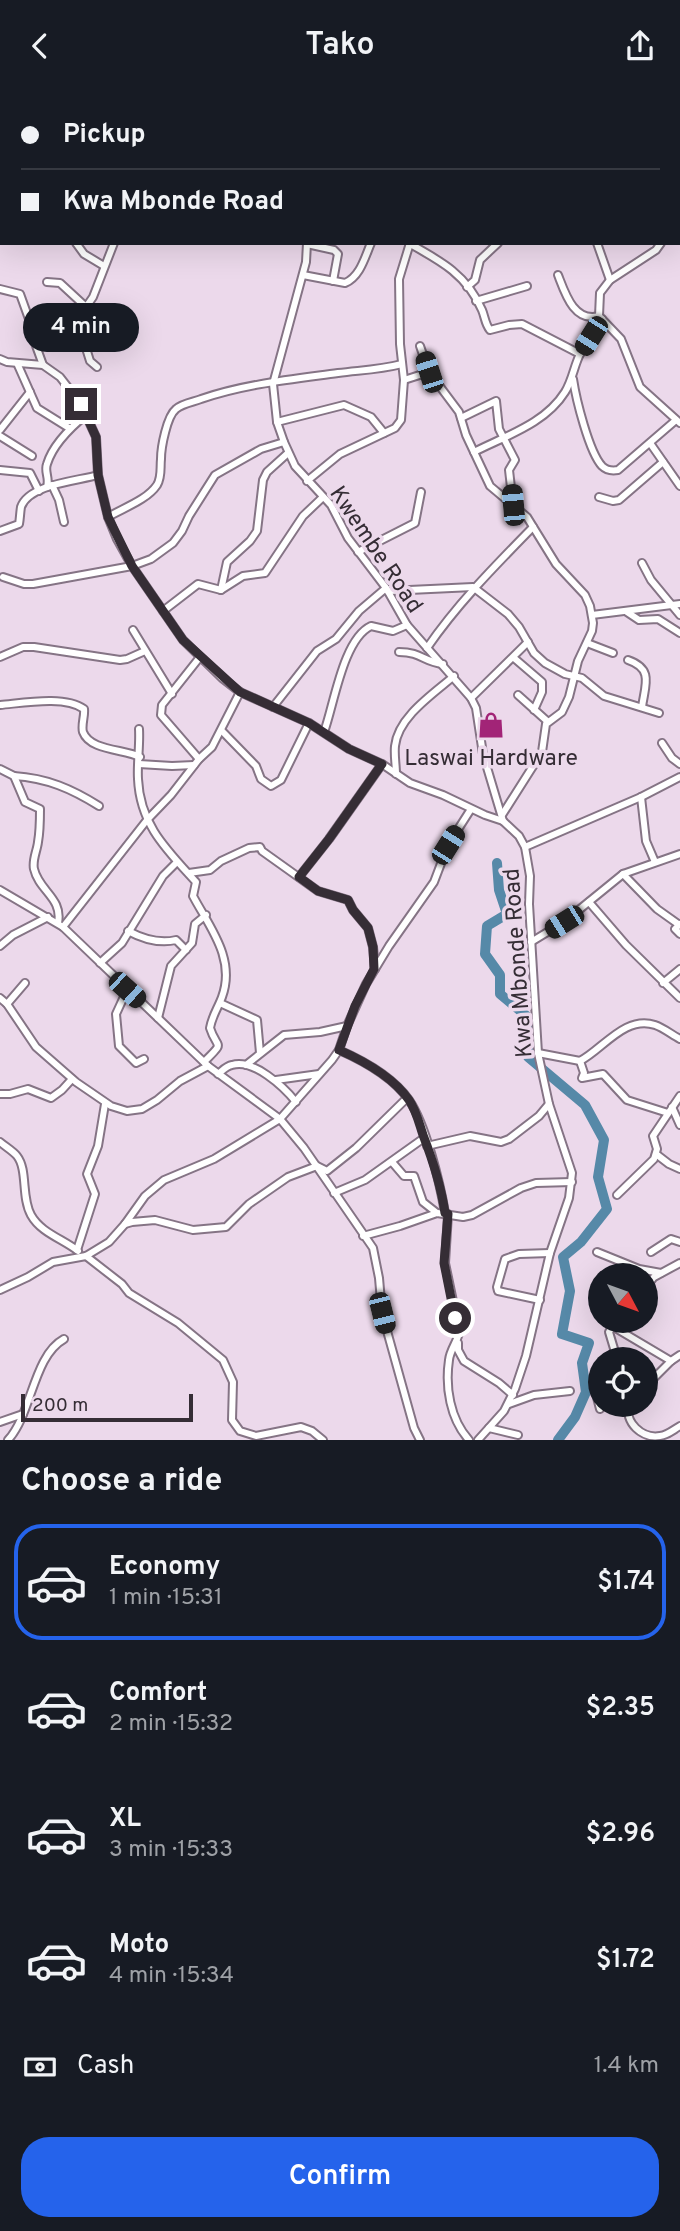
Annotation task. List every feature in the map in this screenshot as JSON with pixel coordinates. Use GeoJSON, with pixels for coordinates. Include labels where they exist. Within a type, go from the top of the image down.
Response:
{"type":"FeatureCollection","features":[{"type":"Feature","properties":{"kind":"street"},"geometry":{"type":"LineString","coordinates":[[77,245],[84,254],[104,266]]}},
{"type":"Feature","properties":{"kind":"street"},"geometry":{"type":"LineString","coordinates":[[97,367],[90,361],[85,345],[77,338],[74,328],[77,317],[95,291],[113,245]]}},
{"type":"Feature","properties":{"kind":"street","name":"Kwembe Road"},"geometry":{"type":"LineString","coordinates":[[307,245],[303,275],[273,384],[277,422],[289,453],[307,481],[331,505],[348,538],[387,589],[407,625],[471,698],[476,708],[483,754],[502,818]]}},
{"type":"Feature","properties":{"kind":"street"},"geometry":{"type":"LineString","coordinates":[[312,245],[334,250],[338,254],[333,281]]}},
{"type":"Feature","properties":{"kind":"street"},"geometry":{"type":"LineString","coordinates":[[303,275],[345,283],[353,279],[370,245]]}},
{"type":"Feature","properties":{"kind":"street"},"geometry":{"type":"LineString","coordinates":[[307,481],[340,454],[395,428],[401,419],[404,380],[400,279],[410,245]]}},
{"type":"Feature","properties":{"kind":"street"},"geometry":{"type":"LineString","coordinates":[[412,245],[452,268],[476,301],[490,330],[522,324],[580,354]]}},
{"type":"Feature","properties":{"kind":"street"},"geometry":{"type":"LineString","coordinates":[[467,287],[476,277],[480,260],[496,245]]}},
{"type":"Feature","properties":{"kind":"street"},"geometry":{"type":"LineString","coordinates":[[598,245],[610,281]]}},
{"type":"Feature","properties":{"kind":"street"},"geometry":{"type":"LineString","coordinates":[[474,452],[544,415],[564,394],[580,354],[601,317],[600,293],[610,281],[660,245]]}},
{"type":"Feature","properties":{"kind":"street"},"geometry":{"type":"LineString","coordinates":[[558,275],[569,303],[578,313],[590,318],[601,317]]}},
{"type":"Feature","properties":{"kind":"street"},"geometry":{"type":"LineString","coordinates":[[47,282],[60,283],[86,307]]}},
{"type":"Feature","properties":{"kind":"street"},"geometry":{"type":"LineString","coordinates":[[476,301],[527,286]]}},
{"type":"Feature","properties":{"kind":"street"},"geometry":{"type":"LineString","coordinates":[[0,289],[20,294],[29,319]]}},
{"type":"Feature","properties":{"kind":"street"},"geometry":{"type":"LineString","coordinates":[[572,378],[589,439],[600,464],[609,471],[618,470],[678,421],[640,387],[621,339],[601,317]]}},
{"type":"Feature","properties":{"kind":"street"},"geometry":{"type":"LineString","coordinates":[[0,359],[6,362],[43,365],[35,343],[40,333],[50,329],[74,328]]}},
{"type":"Feature","properties":{"kind":"street"},"geometry":{"type":"LineString","coordinates":[[420,346],[429,372],[461,418],[490,486],[527,517],[556,565],[585,595],[592,615],[593,623],[573,676],[569,697],[562,712],[547,722],[542,752],[502,818]]}},
{"type":"Feature","properties":{"kind":"street"},"geometry":{"type":"LineString","coordinates":[[17,363],[41,411],[69,428]]}},
{"type":"Feature","properties":{"kind":"street"},"geometry":{"type":"LineString","coordinates":[[108,517],[150,493],[158,484],[165,433],[176,409],[223,392],[340,373],[376,371],[402,364]]}},
{"type":"Feature","properties":{"kind":"street","name":"Kwa Mbonde Road"},"geometry":{"type":"LineString","coordinates":[[43,365],[60,377],[87,414],[96,437],[98,475],[108,517],[132,566],[183,640],[240,692],[309,723],[410,783],[471,809],[502,818],[519,836],[525,847],[530,876],[538,1053],[549,1104],[571,1167],[572,1182],[550,1253],[526,1356],[513,1395],[509,1404],[479,1440]]}},
{"type":"Feature","properties":{"kind":"street"},"geometry":{"type":"LineString","coordinates":[[404,380],[429,372]]}},
{"type":"Feature","properties":{"kind":"street"},"geometry":{"type":"LineString","coordinates":[[0,430],[30,392]]}},
{"type":"Feature","properties":{"kind":"street"},"geometry":{"type":"LineString","coordinates":[[461,418],[496,401],[502,439],[514,460],[509,470],[513,505]]}},
{"type":"Feature","properties":{"kind":"street"},"geometry":{"type":"LineString","coordinates":[[277,422],[344,405],[371,417],[384,433]]}},
{"type":"Feature","properties":{"kind":"street"},"geometry":{"type":"LineString","coordinates":[[64,522],[59,500],[49,486],[46,467],[69,428],[87,414]]}},
{"type":"Feature","properties":{"kind":"street"},"geometry":{"type":"LineString","coordinates":[[0,436],[32,456]]}},
{"type":"Feature","properties":{"kind":"street"},"geometry":{"type":"LineString","coordinates":[[3,577],[33,584],[132,566],[151,559],[162,552],[182,531],[188,516],[215,475],[261,449],[284,442]]}},
{"type":"Feature","properties":{"kind":"street"},"geometry":{"type":"LineString","coordinates":[[650,443],[680,486]]}},
{"type":"Feature","properties":{"kind":"street"},"geometry":{"type":"LineString","coordinates":[[222,590],[227,562],[257,531],[263,480],[267,472],[289,453]]}},
{"type":"Feature","properties":{"kind":"street"},"geometry":{"type":"LineString","coordinates":[[599,497],[619,500],[663,462]]}},
{"type":"Feature","properties":{"kind":"street"},"geometry":{"type":"LineString","coordinates":[[0,470],[30,473],[39,491]]}},
{"type":"Feature","properties":{"kind":"street"},"geometry":{"type":"LineString","coordinates":[[0,531],[19,524],[23,505],[39,491],[49,486],[98,475]]}},
{"type":"Feature","properties":{"kind":"street"},"geometry":{"type":"LineString","coordinates":[[358,552],[415,523],[421,492]]}},
{"type":"Feature","properties":{"kind":"street"},"geometry":{"type":"LineString","coordinates":[[163,611],[198,584],[222,590],[243,576],[265,573],[303,516],[323,497]]}},
{"type":"Feature","properties":{"kind":"street"},"geometry":{"type":"LineString","coordinates":[[427,647],[474,587],[533,527]]}},
{"type":"Feature","properties":{"kind":"street"},"geometry":{"type":"LineString","coordinates":[[642,563],[651,580],[680,615]]}},
{"type":"Feature","properties":{"kind":"street"},"geometry":{"type":"LineString","coordinates":[[274,707],[317,651],[336,639],[359,611],[387,589],[474,587],[508,614],[534,653],[545,663],[565,674],[582,678],[604,696],[659,713]]}},
{"type":"Feature","properties":{"kind":"street"},"geometry":{"type":"LineString","coordinates":[[592,615],[680,604]]}},
{"type":"Feature","properties":{"kind":"street"},"geometry":{"type":"LineString","coordinates":[[627,612],[639,620],[659,619],[680,633]]}},
{"type":"Feature","properties":{"kind":"street"},"geometry":{"type":"LineString","coordinates":[[324,732],[349,653],[363,632],[372,627],[393,631],[407,625]]}},
{"type":"Feature","properties":{"kind":"street"},"geometry":{"type":"LineString","coordinates":[[133,630],[172,694]]}},
{"type":"Feature","properties":{"kind":"street"},"geometry":{"type":"LineString","coordinates":[[471,698],[528,642]]}},
{"type":"Feature","properties":{"kind":"street"},"geometry":{"type":"LineString","coordinates":[[587,643],[612,653]]}},
{"type":"Feature","properties":{"kind":"street"},"geometry":{"type":"LineString","coordinates":[[0,657],[23,647],[120,660],[145,651]]}},
{"type":"Feature","properties":{"kind":"street"},"geometry":{"type":"LineString","coordinates":[[399,652],[417,653],[435,663],[443,664]]}},
{"type":"Feature","properties":{"kind":"street"},"geometry":{"type":"LineString","coordinates":[[196,762],[161,715],[162,705],[200,657]]}},
{"type":"Feature","properties":{"kind":"street"},"geometry":{"type":"LineString","coordinates":[[514,658],[542,682],[542,692],[534,710]]}},
{"type":"Feature","properties":{"kind":"street"},"geometry":{"type":"LineString","coordinates":[[628,660],[640,664],[645,672],[642,707]]}},
{"type":"Feature","properties":{"kind":"street"},"geometry":{"type":"LineString","coordinates":[[396,774],[395,744],[403,727],[419,706],[454,676]]}},
{"type":"Feature","properties":{"kind":"street"},"geometry":{"type":"LineString","coordinates":[[61,925],[196,762],[212,747],[240,692]]}},
{"type":"Feature","properties":{"kind":"street"},"geometry":{"type":"LineString","coordinates":[[518,695],[547,722]]}},
{"type":"Feature","properties":{"kind":"street"},"geometry":{"type":"LineString","coordinates":[[0,705],[52,701],[75,704],[84,709],[83,732],[90,739],[111,750],[128,751],[139,760],[172,766],[196,762]]}},
{"type":"Feature","properties":{"kind":"street"},"geometry":{"type":"LineString","coordinates":[[222,731],[256,766],[261,779],[271,786],[281,780],[309,723]]}},
{"type":"Feature","properties":{"kind":"street"},"geometry":{"type":"LineString","coordinates":[[0,998],[36,1047],[104,1104],[127,1111],[142,1109],[158,1100],[206,1064],[219,1046],[210,1027],[224,989],[225,961],[219,942],[194,896],[197,884],[176,863],[147,820],[138,781],[139,729]]}},
{"type":"Feature","properties":{"kind":"street"},"geometry":{"type":"LineString","coordinates":[[662,743],[672,758],[680,764]]}},
{"type":"Feature","properties":{"kind":"street"},"geometry":{"type":"LineString","coordinates":[[299,877],[382,764]]}},
{"type":"Feature","properties":{"kind":"street"},"geometry":{"type":"LineString","coordinates":[[0,769],[14,776],[46,780],[66,787],[99,806]]}},
{"type":"Feature","properties":{"kind":"street"},"geometry":{"type":"LineString","coordinates":[[14,776],[25,802],[40,809],[34,868],[60,911],[61,925]]}},
{"type":"Feature","properties":{"kind":"street"},"geometry":{"type":"LineString","coordinates":[[525,847],[641,797],[680,777]]}},
{"type":"Feature","properties":{"kind":"street"},"geometry":{"type":"LineString","coordinates":[[641,797],[646,841],[655,862]]}},
{"type":"Feature","properties":{"kind":"street"},"geometry":{"type":"LineString","coordinates":[[0,1290],[53,1262],[82,1254],[109,1242],[145,1196],[164,1179],[214,1159],[280,1119],[339,1050],[347,1026],[374,969],[435,882],[448,845],[471,809]]}},
{"type":"Feature","properties":{"kind":"street"},"geometry":{"type":"LineString","coordinates":[[188,873],[210,870],[221,861],[255,846],[260,847],[318,891],[351,903],[353,910],[368,928],[373,947],[374,969]]}},
{"type":"Feature","properties":{"kind":"street"},"geometry":{"type":"LineString","coordinates":[[531,942],[564,922],[623,874],[680,854]]}},
{"type":"Feature","properties":{"kind":"street"},"geometry":{"type":"LineString","coordinates":[[100,963],[122,943],[163,876],[176,863]]}},
{"type":"Feature","properties":{"kind":"street"},"geometry":{"type":"LineString","coordinates":[[623,874],[657,909],[679,924],[676,929],[680,934]]}},
{"type":"Feature","properties":{"kind":"street"},"geometry":{"type":"LineString","coordinates":[[0,890],[61,925],[218,1075],[280,1119],[317,1166],[373,1248],[387,1334],[414,1428],[420,1440]]}},
{"type":"Feature","properties":{"kind":"street"},"geometry":{"type":"LineString","coordinates":[[589,902],[626,945],[680,998]]}},
{"type":"Feature","properties":{"kind":"street"},"geometry":{"type":"LineString","coordinates":[[158,1018],[171,967],[193,940],[195,924],[206,915]]}},
{"type":"Feature","properties":{"kind":"street"},"geometry":{"type":"LineString","coordinates":[[0,946],[13,935],[48,917]]}},
{"type":"Feature","properties":{"kind":"street"},"geometry":{"type":"LineString","coordinates":[[128,931],[141,938],[161,943],[176,940],[186,950]]}},
{"type":"Feature","properties":{"kind":"street"},"geometry":{"type":"LineString","coordinates":[[663,983],[680,969]]}},
{"type":"Feature","properties":{"kind":"street"},"geometry":{"type":"LineString","coordinates":[[7,1004],[25,983]]}},
{"type":"Feature","properties":{"kind":"street"},"geometry":{"type":"LineString","coordinates":[[127,990],[116,1014],[118,1045],[136,1063],[144,1059]]}},
{"type":"Feature","properties":{"kind":"street"},"geometry":{"type":"LineString","coordinates":[[220,1003],[257,1020],[260,1053]]}},
{"type":"Feature","properties":{"kind":"street"},"geometry":{"type":"LineString","coordinates":[[538,1053],[580,1061],[622,1030],[639,1024],[656,1025],[680,1039]]}},
{"type":"Feature","properties":{"kind":"street"},"geometry":{"type":"LineString","coordinates":[[247,1065],[284,1035],[327,1031],[347,1026]]}},
{"type":"Feature","properties":{"kind":"street"},"geometry":{"type":"LineString","coordinates":[[339,1050],[363,1061],[407,1098],[414,1108],[436,1167],[443,1213],[444,1263],[459,1333],[458,1350],[464,1361],[513,1395]]}},
{"type":"Feature","properties":{"kind":"street"},"geometry":{"type":"LineString","coordinates":[[580,1061],[584,1073],[582,1078],[603,1074],[627,1100],[670,1110],[680,1125]]}},
{"type":"Feature","properties":{"kind":"street"},"geometry":{"type":"LineString","coordinates":[[218,1075],[232,1065],[247,1065],[276,1080],[296,1102]]}},
{"type":"Feature","properties":{"kind":"street"},"geometry":{"type":"LineString","coordinates":[[276,1080],[319,1075]]}},
{"type":"Feature","properties":{"kind":"street"},"geometry":{"type":"LineString","coordinates":[[0,1094],[28,1089],[51,1098],[72,1079]]}},
{"type":"Feature","properties":{"kind":"street"},"geometry":{"type":"LineString","coordinates":[[617,1195],[656,1154],[653,1136],[680,1096]]}},
{"type":"Feature","properties":{"kind":"street"},"geometry":{"type":"LineString","coordinates":[[125,1224],[155,1220],[193,1230],[226,1227],[249,1204],[288,1177],[317,1166],[327,1171],[356,1148],[407,1098]]}},
{"type":"Feature","properties":{"kind":"street"},"geometry":{"type":"LineString","coordinates":[[82,1254],[96,1194],[88,1174],[98,1146],[104,1104]]}},
{"type":"Feature","properties":{"kind":"street"},"geometry":{"type":"LineString","coordinates":[[427,1146],[470,1136],[501,1142],[539,1116],[549,1104]]}},
{"type":"Feature","properties":{"kind":"street"},"geometry":{"type":"LineString","coordinates":[[334,1193],[365,1180],[424,1138]]}},
{"type":"Feature","properties":{"kind":"street"},"geometry":{"type":"LineString","coordinates":[[0,1142],[21,1162],[23,1189],[32,1217],[46,1231],[82,1254],[122,1284],[129,1293],[178,1323],[223,1360],[233,1382],[232,1420],[240,1431],[256,1436],[301,1427],[312,1431],[323,1440]]}},
{"type":"Feature","properties":{"kind":"street"},"geometry":{"type":"LineString","coordinates":[[656,1154],[680,1169]]}},
{"type":"Feature","properties":{"kind":"street"},"geometry":{"type":"LineString","coordinates":[[392,1162],[404,1175],[415,1178],[420,1197],[443,1213],[463,1217],[536,1183],[572,1182]]}},
{"type":"Feature","properties":{"kind":"street"},"geometry":{"type":"LineString","coordinates":[[363,1236],[443,1213]]}},
{"type":"Feature","properties":{"kind":"street"},"geometry":{"type":"LineString","coordinates":[[650,1252],[671,1239],[680,1242]]}},
{"type":"Feature","properties":{"kind":"street"},"geometry":{"type":"LineString","coordinates":[[597,1252],[639,1269],[661,1273]]}},
{"type":"Feature","properties":{"kind":"street"},"geometry":{"type":"LineString","coordinates":[[540,1300],[499,1291],[497,1287],[505,1259],[519,1254],[550,1253]]}},
{"type":"Feature","properties":{"kind":"street"},"geometry":{"type":"LineString","coordinates":[[658,1276],[680,1263]]}},
{"type":"Feature","properties":{"kind":"street"},"geometry":{"type":"LineString","coordinates":[[627,1333],[671,1361]]}},
{"type":"Feature","properties":{"kind":"street"},"geometry":{"type":"LineString","coordinates":[[458,1337],[449,1358],[449,1398],[455,1419],[470,1440]]}},
{"type":"Feature","properties":{"kind":"street"},"geometry":{"type":"LineString","coordinates":[[10,1439],[43,1366],[57,1343],[64,1339]]}},
{"type":"Feature","properties":{"kind":"street"},"geometry":{"type":"LineString","coordinates":[[658,1374],[680,1355]]}},
{"type":"Feature","properties":{"kind":"street"},"geometry":{"type":"LineString","coordinates":[[509,1404],[534,1395],[570,1391]]}},
{"type":"Feature","properties":{"kind":"street"},"geometry":{"type":"LineString","coordinates":[[0,1422],[23,1414]]}},
{"type":"Feature","properties":{"kind":"street"},"geometry":{"type":"LineString","coordinates":[[628,1417],[643,1433],[656,1437],[680,1426]]}},
{"type":"Feature","properties":{"kind":"street"},"geometry":{"type":"LineString","coordinates":[[489,1428],[518,1435]]}},
{"type":"Feature","properties":{"kind":"street"},"geometry":{"type":"LineString","coordinates":[[673,1431],[679,1440]]}},
{"type":"Feature","properties":{"kind":"waterway"},"geometry":{"type":"LineString","coordinates":[[497,863],[499,890],[507,914],[487,926],[485,954],[500,975],[500,994],[529,1018],[528,1057],[585,1105],[604,1140],[598,1177],[607,1209],[581,1242],[563,1257],[570,1291],[562,1334],[589,1343],[582,1363],[586,1392],[575,1417],[558,1440]]}},
{"type":"Feature","properties":{"kind":"place","name":"Laswai Hardware"},"geometry":{"type":"Point","coordinates":[491,725]}},
{"type":"Feature","properties":{"kind":"route"},"geometry":{"type":"LineString","coordinates":[[81,404],[96,437],[98,475],[108,517],[117,539],[132,566],[183,640],[240,692],[309,723],[349,749],[382,764],[299,877],[318,891],[348,900],[368,928],[373,947],[374,969],[355,1006],[339,1050],[363,1061],[385,1077],[414,1108],[436,1167],[445,1213],[448,1214],[444,1263],[455,1318]]}}]}
